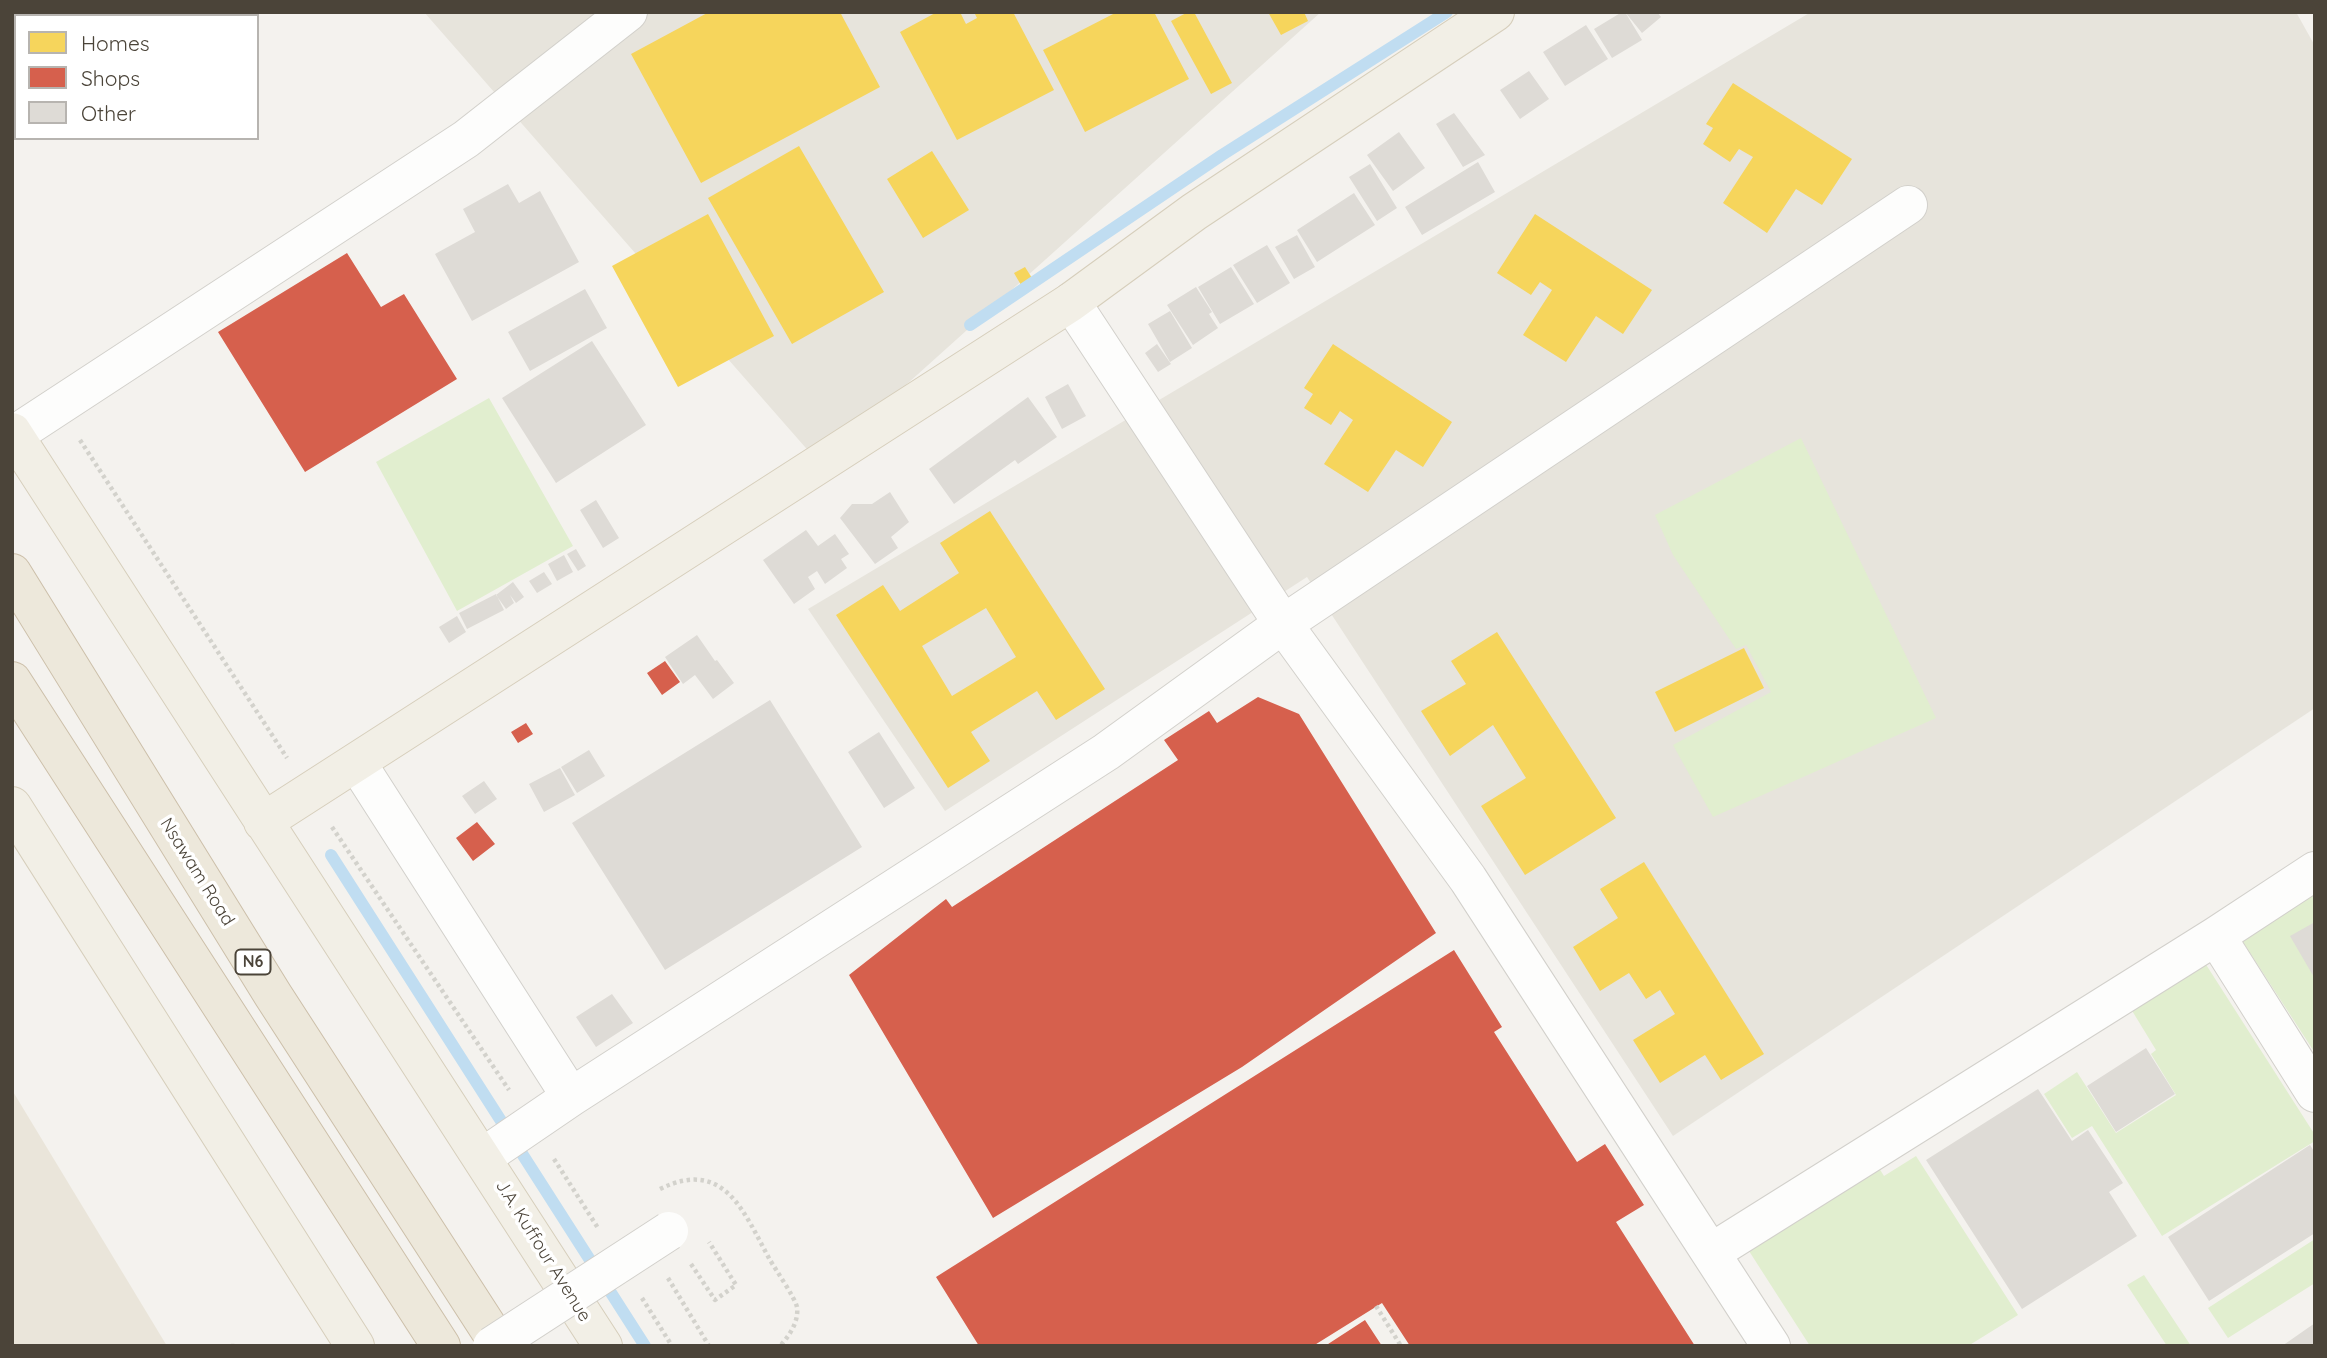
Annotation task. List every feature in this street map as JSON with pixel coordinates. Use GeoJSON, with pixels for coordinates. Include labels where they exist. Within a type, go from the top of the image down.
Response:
{"type":"FeatureCollection","features":[{"type":"Feature","properties":{"kind":"highway","name":"Nsawam Road"},"geometry":{"type":"LineString","coordinates":[[12,573],[273,995],[500,1346]]}},
{"type":"Feature","properties":{"kind":"highway"},"geometry":{"type":"LineString","coordinates":[[12,681],[441,1346]]}},
{"type":"Feature","properties":{"kind":"main road"},"geometry":{"type":"LineString","coordinates":[[263,822],[1071,302],[1194,212],[1495,12]]}},
{"type":"Feature","properties":{"kind":"main road","name":"J.A. Kuffour Avenue"},"geometry":{"type":"LineString","coordinates":[[13,433],[603,1346]]}},
{"type":"Feature","properties":{"kind":"main road"},"geometry":{"type":"LineString","coordinates":[[12,806],[355,1346]]}},
{"type":"Feature","properties":{"kind":"street"},"geometry":{"type":"LineString","coordinates":[[13,433],[59,407],[466,139],[628,12]]}},
{"type":"Feature","properties":{"kind":"street"},"geometry":{"type":"LineString","coordinates":[[483,1157],[571,1097],[1106,752],[1283,624],[1908,205]]}},
{"type":"Feature","properties":{"kind":"street"},"geometry":{"type":"LineString","coordinates":[[1071,302],[1283,624],[1468,879],[1771,1346]]}},
{"type":"Feature","properties":{"kind":"street"},"geometry":{"type":"LineString","coordinates":[[356,763],[571,1097]]}},
{"type":"Feature","properties":{"kind":"street"},"geometry":{"type":"LineString","coordinates":[[1712,1252],[2315,871]]}},
{"type":"Feature","properties":{"kind":"street"},"geometry":{"type":"LineString","coordinates":[[2216,936],[2315,1093]]}},
{"type":"Feature","properties":{"kind":"street"},"geometry":{"type":"LineString","coordinates":[[492,1346],[659,1238]]}},
{"type":"Feature","properties":{"kind":"path"},"geometry":{"type":"LineString","coordinates":[[59,407],[309,793],[532,1124],[598,1230]]}},
{"type":"Feature","properties":{"kind":"path"},"geometry":{"type":"LineString","coordinates":[[659,1238],[709,1346]]}},
{"type":"Feature","properties":{"kind":"path"},"geometry":{"type":"LineString","coordinates":[[715,1300],[736,1285]]}},
{"type":"Feature","properties":{"kind":"path"},"geometry":{"type":"LineString","coordinates":[[635,1288],[672,1346]]}},
{"type":"Feature","properties":{"kind":"path"},"geometry":{"type":"LineString","coordinates":[[1376,1306],[1401,1346]]}},
{"type":"Feature","properties":{"kind":"shaded area"},"geometry":{"type":"Polygon","coordinates":[[[424,12],[1321,12],[819,463],[424,12]]]}},
{"type":"Feature","properties":{"kind":"shaded area"},"geometry":{"type":"Polygon","coordinates":[[[1811,12],[2296,12],[2315,46],[2315,708],[1673,1136],[1307,577],[945,811],[808,609],[1811,12]]]}},
{"type":"Feature","properties":{"kind":"shaded area"},"geometry":{"type":"Polygon","coordinates":[[[12,1090],[167,1346],[12,1346],[12,1090]]]}},
{"type":"Feature","properties":{"kind":"green space"},"geometry":{"type":"Polygon","coordinates":[[[489,398],[573,546],[457,611],[376,462],[489,398]]]}},
{"type":"Feature","properties":{"kind":"green space"},"geometry":{"type":"Polygon","coordinates":[[[1801,438],[1936,718],[1713,817],[1673,745],[1771,692],[1746,645],[1736,649],[1673,555],[1655,515],[1801,438]]]}},
{"type":"Feature","properties":{"kind":"green space"},"geometry":{"type":"Polygon","coordinates":[[[2315,893],[2315,1053],[2241,939],[2315,893]]]}},
{"type":"Feature","properties":{"kind":"green space"},"geometry":{"type":"Polygon","coordinates":[[[2205,963],[2315,1135],[2315,1141],[2162,1236],[2092,1126],[2072,1138],[2044,1094],[2077,1072],[2116,1133],[2176,1095],[2151,1054],[2156,1050],[2131,1009],[2205,963]]]}},
{"type":"Feature","properties":{"kind":"green space"},"geometry":{"type":"Polygon","coordinates":[[[1916,1156],[2018,1315],[1968,1346],[1810,1346],[1749,1251],[1879,1168],[1884,1176],[1916,1156]]]}},
{"type":"Feature","properties":{"kind":"green space"},"geometry":{"type":"Polygon","coordinates":[[[2315,1239],[2315,1283],[2228,1338],[2208,1308],[2315,1239]]]}},
{"type":"Feature","properties":{"kind":"green space"},"geometry":{"type":"Polygon","coordinates":[[[2144,1275],[2191,1346],[2167,1346],[2127,1285],[2144,1275]]]}},
{"type":"Feature","properties":{"kind":"building: Homes"},"geometry":{"type":"Polygon","coordinates":[[[709,12],[840,12],[880,87],[701,183],[631,54],[709,12]]]}},
{"type":"Feature","properties":{"kind":"building: Homes"},"geometry":{"type":"Polygon","coordinates":[[[937,12],[960,12],[966,24],[977,18],[974,12],[1013,12],[1054,90],[957,140],[900,32],[937,12]]]}},
{"type":"Feature","properties":{"kind":"building: Homes"},"geometry":{"type":"Polygon","coordinates":[[[1117,12],[1154,12],[1189,79],[1085,132],[1043,50],[1117,12]]]}},
{"type":"Feature","properties":{"kind":"building: Homes"},"geometry":{"type":"Polygon","coordinates":[[[1188,12],[1194,12],[1232,83],[1211,94],[1171,21],[1188,12]]]}},
{"type":"Feature","properties":{"kind":"building: Homes"},"geometry":{"type":"Polygon","coordinates":[[[1268,12],[1304,12],[1308,21],[1281,35],[1268,12]]]}},
{"type":"Feature","properties":{"kind":"building: Homes"},"geometry":{"type":"Polygon","coordinates":[[[1733,83],[1852,159],[1822,205],[1796,189],[1767,233],[1723,203],[1753,157],[1739,149],[1730,162],[1703,144],[1713,128],[1706,124],[1733,83]]]}},
{"type":"Feature","properties":{"kind":"building: Homes"},"geometry":{"type":"Polygon","coordinates":[[[799,146],[884,292],[792,344],[708,198],[799,146]]]}},
{"type":"Feature","properties":{"kind":"building: Homes"},"geometry":{"type":"Polygon","coordinates":[[[932,151],[969,210],[923,238],[887,179],[932,151]]]}},
{"type":"Feature","properties":{"kind":"building: Homes"},"geometry":{"type":"Polygon","coordinates":[[[708,214],[774,336],[678,387],[612,266],[708,214]]]}},
{"type":"Feature","properties":{"kind":"building: Homes"},"geometry":{"type":"Polygon","coordinates":[[[1535,214],[1652,290],[1623,334],[1596,316],[1566,362],[1523,335],[1552,290],[1540,282],[1531,295],[1497,273],[1535,214]]]}},
{"type":"Feature","properties":{"kind":"building: Homes"},"geometry":{"type":"Polygon","coordinates":[[[1025,267],[1032,278],[1021,285],[1014,273],[1025,267]]]}},
{"type":"Feature","properties":{"kind":"building: Homes"},"geometry":{"type":"Polygon","coordinates":[[[1333,344],[1452,422],[1423,467],[1396,450],[1368,492],[1324,464],[1353,420],[1340,411],[1331,425],[1304,408],[1313,394],[1304,388],[1333,344]]]}},
{"type":"Feature","properties":{"kind":"building: Homes"},"geometry":{"type":"Polygon","coordinates":[[[990,511],[1105,689],[1056,720],[1037,691],[971,732],[990,761],[948,788],[836,615],[883,585],[900,611],[959,573],[940,543],[990,511]],[[986,608],[922,646],[952,696],[1016,657],[986,608]]]}},
{"type":"Feature","properties":{"kind":"building: Homes"},"geometry":{"type":"Polygon","coordinates":[[[1497,632],[1616,818],[1525,875],[1481,806],[1526,778],[1493,725],[1450,756],[1421,711],[1466,684],[1451,661],[1497,632]]]}},
{"type":"Feature","properties":{"kind":"building: Homes"},"geometry":{"type":"Polygon","coordinates":[[[1744,648],[1764,688],[1675,732],[1655,692],[1744,648]]]}},
{"type":"Feature","properties":{"kind":"building: Homes"},"geometry":{"type":"Polygon","coordinates":[[[1644,862],[1764,1054],[1721,1080],[1705,1055],[1660,1083],[1633,1040],[1675,1014],[1660,990],[1646,999],[1629,973],[1600,991],[1573,947],[1618,918],[1600,889],[1644,862]]]}},
{"type":"Feature","properties":{"kind":"building: Shops"},"geometry":{"type":"Polygon","coordinates":[[[347,253],[381,307],[404,294],[457,379],[305,472],[218,332],[347,253]]]}},
{"type":"Feature","properties":{"kind":"building: Shops"},"geometry":{"type":"Polygon","coordinates":[[[665,661],[680,682],[662,695],[647,673],[665,661]]]}},
{"type":"Feature","properties":{"kind":"building: Shops"},"geometry":{"type":"Polygon","coordinates":[[[1258,697],[1299,714],[1436,933],[1242,1067],[993,1218],[849,975],[946,899],[952,907],[1178,760],[1164,740],[1209,711],[1217,723],[1258,697]]]}},
{"type":"Feature","properties":{"kind":"building: Shops"},"geometry":{"type":"Polygon","coordinates":[[[526,723],[533,734],[518,743],[511,732],[526,723]]]}},
{"type":"Feature","properties":{"kind":"building: Shops"},"geometry":{"type":"Polygon","coordinates":[[[477,822],[495,844],[473,861],[456,838],[477,822]]]}},
{"type":"Feature","properties":{"kind":"building: Shops"},"geometry":{"type":"Polygon","coordinates":[[[1454,950],[1502,1027],[1494,1032],[1577,1162],[1605,1144],[1644,1205],[1616,1222],[1695,1346],[1410,1346],[1382,1303],[1313,1346],[979,1346],[936,1277],[1454,950]]]}},
{"type":"Feature","properties":{"kind":"building: Shops"},"geometry":{"type":"Polygon","coordinates":[[[1365,1320],[1382,1346],[1325,1346],[1365,1320]]]}},
{"type":"Feature","properties":{"kind":"building: Other"},"geometry":{"type":"Polygon","coordinates":[[[1625,12],[1642,40],[1612,58],[1594,29],[1625,12]]]}},
{"type":"Feature","properties":{"kind":"building: Other"},"geometry":{"type":"Polygon","coordinates":[[[1625,12],[1657,12],[1661,17],[1642,33],[1625,12]]]}},
{"type":"Feature","properties":{"kind":"building: Other"},"geometry":{"type":"Polygon","coordinates":[[[1586,25],[1608,59],[1565,86],[1543,52],[1586,25]]]}},
{"type":"Feature","properties":{"kind":"building: Other"},"geometry":{"type":"Polygon","coordinates":[[[1529,71],[1549,99],[1520,119],[1500,90],[1529,71]]]}},
{"type":"Feature","properties":{"kind":"building: Other"},"geometry":{"type":"Polygon","coordinates":[[[1454,113],[1485,155],[1463,167],[1436,124],[1454,113]]]}},
{"type":"Feature","properties":{"kind":"building: Other"},"geometry":{"type":"Polygon","coordinates":[[[1399,132],[1425,168],[1393,191],[1367,155],[1399,132]]]}},
{"type":"Feature","properties":{"kind":"building: Other"},"geometry":{"type":"Polygon","coordinates":[[[1478,162],[1495,192],[1422,235],[1405,207],[1478,162]]]}},
{"type":"Feature","properties":{"kind":"building: Other"},"geometry":{"type":"Polygon","coordinates":[[[1370,164],[1397,208],[1377,221],[1349,177],[1370,164]]]}},
{"type":"Feature","properties":{"kind":"building: Other"},"geometry":{"type":"Polygon","coordinates":[[[508,184],[519,203],[540,191],[579,262],[472,321],[435,254],[475,232],[463,209],[508,184]]]}},
{"type":"Feature","properties":{"kind":"building: Other"},"geometry":{"type":"Polygon","coordinates":[[[1354,193],[1375,225],[1317,262],[1297,230],[1354,193]]]}},
{"type":"Feature","properties":{"kind":"building: Other"},"geometry":{"type":"Polygon","coordinates":[[[1297,235],[1315,267],[1294,279],[1275,247],[1297,235]]]}},
{"type":"Feature","properties":{"kind":"building: Other"},"geometry":{"type":"Polygon","coordinates":[[[1267,245],[1290,283],[1257,303],[1233,265],[1267,245]]]}},
{"type":"Feature","properties":{"kind":"building: Other"},"geometry":{"type":"Polygon","coordinates":[[[1231,267],[1254,304],[1220,324],[1198,287],[1231,267]]]}},
{"type":"Feature","properties":{"kind":"building: Other"},"geometry":{"type":"Polygon","coordinates":[[[1196,287],[1212,312],[1209,314],[1218,328],[1193,345],[1167,305],[1196,287]]]}},
{"type":"Feature","properties":{"kind":"building: Other"},"geometry":{"type":"Polygon","coordinates":[[[585,289],[607,328],[530,371],[508,332],[585,289]]]}},
{"type":"Feature","properties":{"kind":"building: Other"},"geometry":{"type":"Polygon","coordinates":[[[1170,311],[1192,348],[1170,362],[1148,324],[1170,311]]]}},
{"type":"Feature","properties":{"kind":"building: Other"},"geometry":{"type":"Polygon","coordinates":[[[592,341],[646,425],[556,483],[502,398],[592,341]]]}},
{"type":"Feature","properties":{"kind":"building: Other"},"geometry":{"type":"Polygon","coordinates":[[[1157,344],[1171,364],[1158,372],[1145,353],[1157,344]]]}},
{"type":"Feature","properties":{"kind":"building: Other"},"geometry":{"type":"Polygon","coordinates":[[[1068,384],[1086,416],[1062,429],[1045,397],[1068,384]]]}},
{"type":"Feature","properties":{"kind":"building: Other"},"geometry":{"type":"Polygon","coordinates":[[[1028,397],[1057,437],[1018,464],[1015,460],[954,504],[929,469],[1028,397]]]}},
{"type":"Feature","properties":{"kind":"building: Other"},"geometry":{"type":"Polygon","coordinates":[[[890,492],[909,522],[891,537],[898,548],[875,564],[840,518],[852,504],[872,504],[890,492]]]}},
{"type":"Feature","properties":{"kind":"building: Other"},"geometry":{"type":"Polygon","coordinates":[[[596,500],[619,538],[603,548],[580,510],[596,500]]]}},
{"type":"Feature","properties":{"kind":"building: Other"},"geometry":{"type":"Polygon","coordinates":[[[806,530],[818,546],[835,534],[849,554],[841,559],[847,568],[825,584],[817,571],[808,577],[815,589],[794,604],[763,560],[806,530]]]}},
{"type":"Feature","properties":{"kind":"building: Other"},"geometry":{"type":"Polygon","coordinates":[[[576,549],[586,566],[578,571],[567,554],[576,549]]]}},
{"type":"Feature","properties":{"kind":"building: Other"},"geometry":{"type":"Polygon","coordinates":[[[564,555],[573,572],[557,581],[548,564],[564,555]]]}},
{"type":"Feature","properties":{"kind":"building: Other"},"geometry":{"type":"Polygon","coordinates":[[[544,572],[552,584],[537,593],[529,581],[544,572]]]}},
{"type":"Feature","properties":{"kind":"building: Other"},"geometry":{"type":"Polygon","coordinates":[[[513,582],[524,597],[516,603],[510,595],[514,603],[506,609],[496,595],[513,582]]]}},
{"type":"Feature","properties":{"kind":"building: Other"},"geometry":{"type":"Polygon","coordinates":[[[496,594],[504,610],[467,629],[459,613],[496,594]]]}},
{"type":"Feature","properties":{"kind":"building: Other"},"geometry":{"type":"Polygon","coordinates":[[[457,616],[466,632],[449,643],[439,627],[457,616]]]}},
{"type":"Feature","properties":{"kind":"building: Other"},"geometry":{"type":"Polygon","coordinates":[[[697,635],[734,683],[713,699],[695,675],[683,684],[665,657],[697,635]]]}},
{"type":"Feature","properties":{"kind":"building: Other"},"geometry":{"type":"Polygon","coordinates":[[[770,700],[862,847],[665,970],[572,823],[770,700]]]}},
{"type":"Feature","properties":{"kind":"building: Other"},"geometry":{"type":"Polygon","coordinates":[[[879,732],[915,788],[884,808],[848,752],[879,732]]]}},
{"type":"Feature","properties":{"kind":"building: Other"},"geometry":{"type":"Polygon","coordinates":[[[589,750],[605,776],[577,793],[561,767],[589,750]]]}},
{"type":"Feature","properties":{"kind":"building: Other"},"geometry":{"type":"Polygon","coordinates":[[[560,768],[575,795],[544,812],[529,784],[560,768]]]}},
{"type":"Feature","properties":{"kind":"building: Other"},"geometry":{"type":"Polygon","coordinates":[[[484,781],[497,799],[475,814],[462,796],[484,781]]]}},
{"type":"Feature","properties":{"kind":"building: Other"},"geometry":{"type":"Polygon","coordinates":[[[2315,922],[2315,979],[2290,936],[2315,922]]]}},
{"type":"Feature","properties":{"kind":"building: Other"},"geometry":{"type":"Polygon","coordinates":[[[612,994],[633,1023],[596,1047],[576,1017],[612,994]]]}},
{"type":"Feature","properties":{"kind":"building: Other"},"geometry":{"type":"Polygon","coordinates":[[[2146,1048],[2175,1094],[2116,1132],[2087,1086],[2146,1048]]]}},
{"type":"Feature","properties":{"kind":"building: Other"},"geometry":{"type":"Polygon","coordinates":[[[2038,1089],[2072,1141],[2088,1130],[2123,1183],[2109,1192],[2137,1236],[2022,1309],[1926,1160],[2038,1089]]]}},
{"type":"Feature","properties":{"kind":"building: Other"},"geometry":{"type":"Polygon","coordinates":[[[2310,1145],[2315,1153],[2315,1233],[2209,1301],[2168,1237],[2310,1145]]]}},
{"type":"Feature","properties":{"kind":"building: Other"},"geometry":{"type":"Polygon","coordinates":[[[2315,1323],[2315,1346],[2282,1346],[2315,1323]]]}},
{"type":"Feature","properties":{"kind":"waterway"},"geometry":{"type":"LineString","coordinates":[[970,325],[1222,155],[1447,12]]}},
{"type":"Feature","properties":{"kind":"waterway"},"geometry":{"type":"LineString","coordinates":[[331,855],[645,1346]]}}]}
